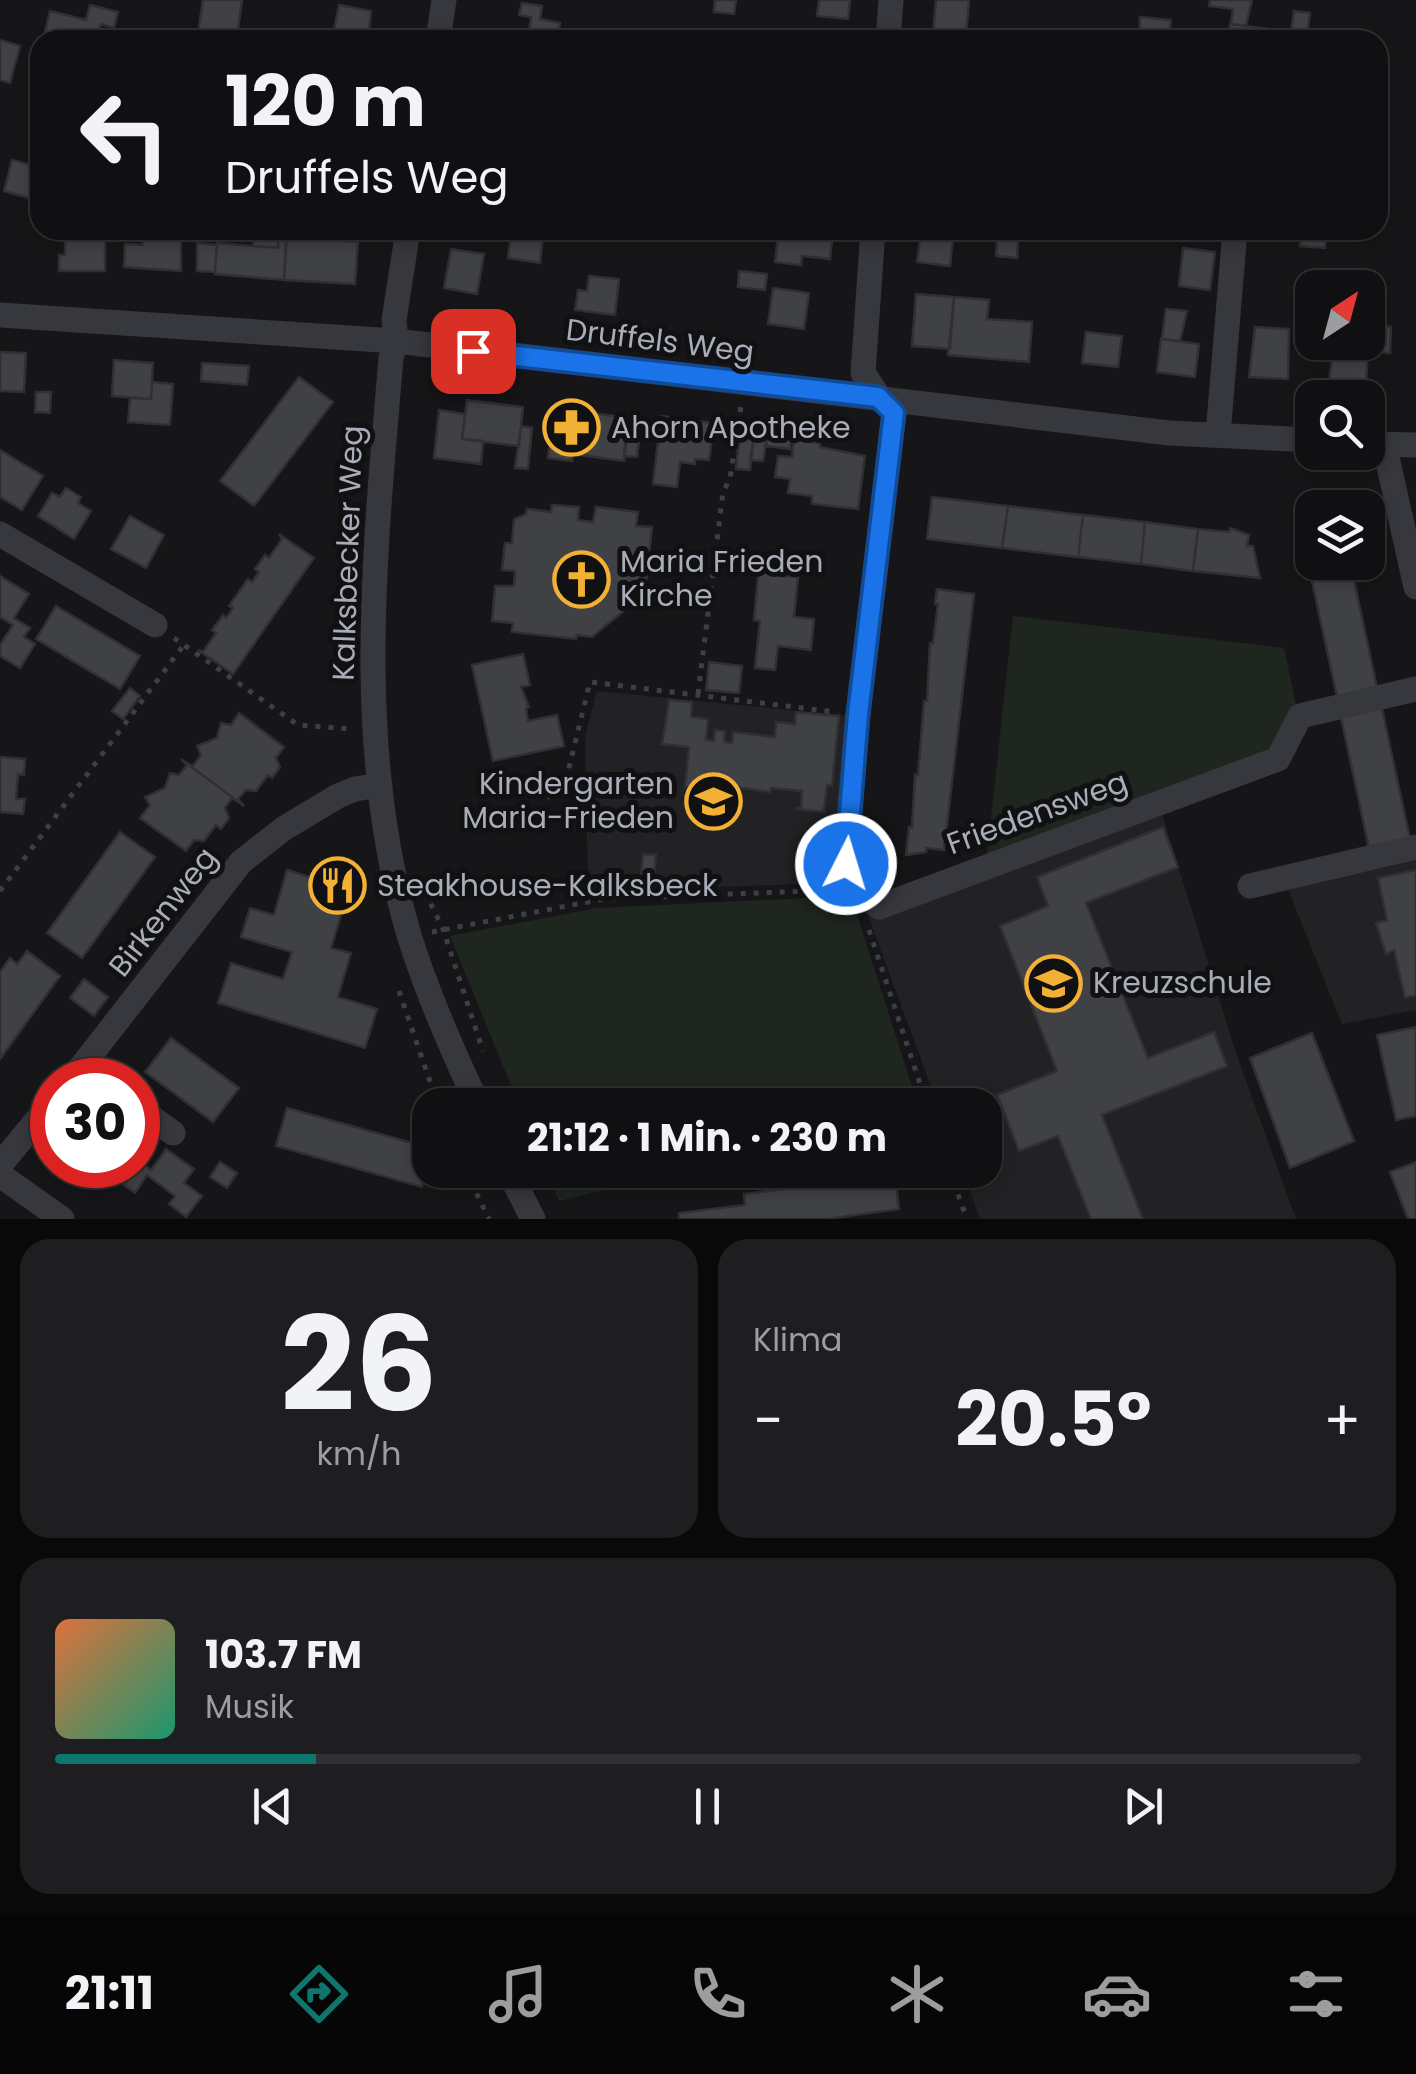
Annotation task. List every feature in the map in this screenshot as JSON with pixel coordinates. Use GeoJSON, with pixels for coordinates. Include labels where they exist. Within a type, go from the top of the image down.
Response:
{"type":"FeatureCollection","features":[{"type":"Feature","properties":{"kind":"street"},"geometry":{"type":"LineString","coordinates":[[440,30],[444,0]]}},
{"type":"Feature","properties":{"kind":"street"},"geometry":{"type":"LineString","coordinates":[[889,30],[891,0]]}},
{"type":"Feature","properties":{"kind":"street","name":"Kalksbecker Weg"},"geometry":{"type":"LineString","coordinates":[[406,240],[394,320],[396,342],[391,358],[375,542],[371,650],[380,785],[410,938],[470,1088]]}},
{"type":"Feature","properties":{"kind":"street"},"geometry":{"type":"LineString","coordinates":[[856,889],[846,864],[858,714],[894,413],[863,373],[872,240]]}},
{"type":"Feature","properties":{"kind":"street"},"geometry":{"type":"LineString","coordinates":[[1218,435],[1234,240]]}},
{"type":"Feature","properties":{"kind":"street","name":"Druffels Weg"},"geometry":{"type":"LineString","coordinates":[[0,315],[396,342],[1169,433],[1295,439]]}},
{"type":"Feature","properties":{"kind":"street"},"geometry":{"type":"LineString","coordinates":[[1385,444],[1416,445]]}},
{"type":"Feature","properties":{"kind":"street"},"geometry":{"type":"LineString","coordinates":[[1383,470],[1416,587]]}},
{"type":"Feature","properties":{"kind":"street"},"geometry":{"type":"LineString","coordinates":[[0,534],[155,624]]}},
{"type":"Feature","properties":{"kind":"street","name":"Friedensweg"},"geometry":{"type":"LineString","coordinates":[[856,889],[879,907],[1278,759],[1300,716],[1416,689]]}},
{"type":"Feature","properties":{"kind":"street","name":"Birkenweg"},"geometry":{"type":"LineString","coordinates":[[97,1058],[241,862],[283,829],[338,796],[380,785]]}},
{"type":"Feature","properties":{"kind":"street"},"geometry":{"type":"LineString","coordinates":[[1250,886],[1416,847]]}},
{"type":"Feature","properties":{"kind":"street"},"geometry":{"type":"LineString","coordinates":[[160,1124],[173,1133]]}},
{"type":"Feature","properties":{"kind":"street"},"geometry":{"type":"LineString","coordinates":[[0,1165],[30,1129]]}},
{"type":"Feature","properties":{"kind":"street"},"geometry":{"type":"LineString","coordinates":[[0,1175],[62,1219]]}},
{"type":"Feature","properties":{"kind":"street"},"geometry":{"type":"LineString","coordinates":[[517,1188],[533,1219]]}},
{"type":"Feature","properties":{"kind":"path"},"geometry":{"type":"LineString","coordinates":[[698,694],[723,492],[730,479],[742,399]]}},
{"type":"Feature","properties":{"kind":"path"},"geometry":{"type":"LineString","coordinates":[[155,624],[298,724],[348,729],[377,724]]}},
{"type":"Feature","properties":{"kind":"path"},"geometry":{"type":"LineString","coordinates":[[0,891],[183,646]]}},
{"type":"Feature","properties":{"kind":"path"},"geometry":{"type":"LineString","coordinates":[[547,798],[566,784],[590,682],[858,714]]}},
{"type":"Feature","properties":{"kind":"path"},"geometry":{"type":"LineString","coordinates":[[410,938],[443,928],[603,899],[856,889],[921,1088]]}},
{"type":"Feature","properties":{"kind":"path"},"geometry":{"type":"LineString","coordinates":[[434,911],[485,1057]]}},
{"type":"Feature","properties":{"kind":"path"},"geometry":{"type":"LineString","coordinates":[[474,1188],[490,1219]]}},
{"type":"Feature","properties":{"kind":"path"},"geometry":{"type":"LineString","coordinates":[[956,1188],[967,1219]]}},
{"type":"Feature","properties":{"kind":"shaded area"},"geometry":{"type":"Polygon","coordinates":[[[1013,616],[1284,648],[1298,714],[1277,757],[986,864],[1013,616]]]}},
{"type":"Feature","properties":{"kind":"shaded area","name":"Kindergarten Maria-Frieden"},"geometry":{"type":"Polygon","coordinates":[[[597,691],[849,716],[834,866],[826,883],[588,892],[585,736],[597,691]]]}},
{"type":"Feature","properties":{"kind":"shaded area","name":"Kreuzschule"},"geometry":{"type":"Polygon","coordinates":[[[1162,814],[1236,1053],[1296,1219],[980,1219],[969,1188],[1002,1188],[1002,1088],[932,1088],[867,913],[1162,814]]]}},
{"type":"Feature","properties":{"kind":"shaded area"},"geometry":{"type":"Polygon","coordinates":[[[1416,855],[1416,1010],[1342,1024],[1286,884],[1416,855]]]}},
{"type":"Feature","properties":{"kind":"shaded area"},"geometry":{"type":"Polygon","coordinates":[[[851,896],[913,1088],[512,1088],[450,936],[597,908],[851,896]]]}},
{"type":"Feature","properties":{"kind":"shaded area"},"geometry":{"type":"Polygon","coordinates":[[[554,1188],[613,1188],[559,1201],[554,1188]]]}},
{"type":"Feature","properties":{"kind":"building"},"geometry":{"type":"Polygon","coordinates":[[[203,0],[242,0],[238,30],[198,30],[203,0]]]}},
{"type":"Feature","properties":{"kind":"building"},"geometry":{"type":"Polygon","coordinates":[[[715,0],[736,0],[734,14],[714,12],[715,0]]]}},
{"type":"Feature","properties":{"kind":"building"},"geometry":{"type":"Polygon","coordinates":[[[819,0],[850,0],[848,19],[817,16],[819,0]]]}},
{"type":"Feature","properties":{"kind":"building"},"geometry":{"type":"Polygon","coordinates":[[[936,0],[969,0],[967,30],[933,30],[936,0]]]}},
{"type":"Feature","properties":{"kind":"building"},"geometry":{"type":"Polygon","coordinates":[[[1210,0],[1252,0],[1246,26],[1231,24],[1233,9],[1209,6],[1210,0]]]}},
{"type":"Feature","properties":{"kind":"building"},"geometry":{"type":"Polygon","coordinates":[[[522,3],[542,6],[540,19],[560,23],[558,30],[529,30],[531,17],[519,15],[522,3]]]}},
{"type":"Feature","properties":{"kind":"building"},"geometry":{"type":"Polygon","coordinates":[[[90,5],[118,12],[114,28],[101,24],[100,30],[45,30],[50,11],[86,20],[90,5]]]}},
{"type":"Feature","properties":{"kind":"building"},"geometry":{"type":"Polygon","coordinates":[[[339,5],[371,11],[369,30],[334,30],[339,5]]]}},
{"type":"Feature","properties":{"kind":"building"},"geometry":{"type":"Polygon","coordinates":[[[1294,11],[1310,13],[1308,30],[1291,30],[1294,11]]]}},
{"type":"Feature","properties":{"kind":"building"},"geometry":{"type":"Polygon","coordinates":[[[1140,17],[1171,20],[1170,30],[1139,30],[1140,17]]]}},
{"type":"Feature","properties":{"kind":"building"},"geometry":{"type":"Polygon","coordinates":[[[1230,24],[1269,29],[1269,30],[1229,30],[1230,24]]]}},
{"type":"Feature","properties":{"kind":"building"},"geometry":{"type":"Polygon","coordinates":[[[0,40],[20,46],[10,83],[0,80],[0,40]]]}},
{"type":"Feature","properties":{"kind":"building"},"geometry":{"type":"Polygon","coordinates":[[[12,160],[30,164],[30,198],[4,191],[12,160]]]}},
{"type":"Feature","properties":{"kind":"building"},"geometry":{"type":"Polygon","coordinates":[[[65,240],[105,240],[105,271],[59,271],[59,255],[65,255],[65,240]]]}},
{"type":"Feature","properties":{"kind":"building"},"geometry":{"type":"Polygon","coordinates":[[[143,240],[181,241],[181,271],[124,267],[125,244],[143,245],[143,240]]]}},
{"type":"Feature","properties":{"kind":"building"},"geometry":{"type":"Polygon","coordinates":[[[253,240],[279,240],[278,248],[253,246],[253,240]]]}},
{"type":"Feature","properties":{"kind":"building"},"geometry":{"type":"Polygon","coordinates":[[[279,240],[287,240],[284,280],[215,274],[217,243],[278,248],[279,240]]]}},
{"type":"Feature","properties":{"kind":"building"},"geometry":{"type":"Polygon","coordinates":[[[286,240],[358,242],[355,284],[284,280],[286,240]]]}},
{"type":"Feature","properties":{"kind":"building"},"geometry":{"type":"Polygon","coordinates":[[[510,240],[543,240],[540,263],[508,258],[510,240]]]}},
{"type":"Feature","properties":{"kind":"building"},"geometry":{"type":"Polygon","coordinates":[[[778,240],[832,240],[830,259],[802,256],[801,265],[775,262],[778,240]]]}},
{"type":"Feature","properties":{"kind":"building"},"geometry":{"type":"Polygon","coordinates":[[[920,240],[953,240],[950,266],[917,262],[920,240]]]}},
{"type":"Feature","properties":{"kind":"building"},"geometry":{"type":"Polygon","coordinates":[[[997,240],[1018,240],[1017,258],[996,256],[997,240]]]}},
{"type":"Feature","properties":{"kind":"building"},"geometry":{"type":"Polygon","coordinates":[[[1300,240],[1326,240],[1325,248],[1300,246],[1300,240]]]}},
{"type":"Feature","properties":{"kind":"building"},"geometry":{"type":"Polygon","coordinates":[[[197,243],[217,245],[215,272],[197,271],[197,243]]]}},
{"type":"Feature","properties":{"kind":"building"},"geometry":{"type":"Polygon","coordinates":[[[1183,248],[1215,252],[1210,290],[1179,286],[1183,248]]]}},
{"type":"Feature","properties":{"kind":"building"},"geometry":{"type":"Polygon","coordinates":[[[451,249],[484,254],[477,294],[444,288],[451,249]]]}},
{"type":"Feature","properties":{"kind":"building"},"geometry":{"type":"Polygon","coordinates":[[[739,271],[767,274],[765,290],[738,287],[739,271]]]}},
{"type":"Feature","properties":{"kind":"building"},"geometry":{"type":"Polygon","coordinates":[[[589,276],[619,279],[615,315],[575,310],[578,290],[587,291],[589,276]]]}},
{"type":"Feature","properties":{"kind":"building"},"geometry":{"type":"Polygon","coordinates":[[[773,288],[809,293],[804,329],[768,324],[773,288]]]}},
{"type":"Feature","properties":{"kind":"building"},"geometry":{"type":"Polygon","coordinates":[[[916,294],[954,297],[950,349],[912,346],[916,294]]]}},
{"type":"Feature","properties":{"kind":"building"},"geometry":{"type":"Polygon","coordinates":[[[954,297],[989,300],[987,319],[1032,322],[1029,362],[948,355],[954,297]]]}},
{"type":"Feature","properties":{"kind":"building"},"geometry":{"type":"Polygon","coordinates":[[[1166,309],[1187,311],[1180,341],[1162,339],[1166,309]]]}},
{"type":"Feature","properties":{"kind":"building"},"geometry":{"type":"Polygon","coordinates":[[[1255,327],[1289,329],[1288,379],[1249,377],[1255,327]]]}},
{"type":"Feature","properties":{"kind":"building"},"geometry":{"type":"Polygon","coordinates":[[[1385,327],[1391,327],[1390,353],[1385,353],[1385,327]]]}},
{"type":"Feature","properties":{"kind":"building"},"geometry":{"type":"Polygon","coordinates":[[[1086,332],[1122,336],[1118,367],[1082,363],[1086,332]]]}},
{"type":"Feature","properties":{"kind":"building"},"geometry":{"type":"Polygon","coordinates":[[[1161,339],[1199,344],[1195,377],[1157,372],[1161,339]]]}},
{"type":"Feature","properties":{"kind":"building"},"geometry":{"type":"Polygon","coordinates":[[[0,352],[26,353],[24,392],[0,391],[0,352]]]}},
{"type":"Feature","properties":{"kind":"building"},"geometry":{"type":"Polygon","coordinates":[[[114,360],[153,363],[151,399],[112,396],[114,360]]]}},
{"type":"Feature","properties":{"kind":"building"},"geometry":{"type":"Polygon","coordinates":[[[1332,360],[1367,360],[1366,380],[1329,380],[1332,360]]]}},
{"type":"Feature","properties":{"kind":"building"},"geometry":{"type":"Polygon","coordinates":[[[202,363],[249,366],[247,385],[201,381],[202,363]]]}},
{"type":"Feature","properties":{"kind":"building"},"geometry":{"type":"Polygon","coordinates":[[[299,377],[333,402],[254,506],[220,481],[299,377]]]}},
{"type":"Feature","properties":{"kind":"building"},"geometry":{"type":"Polygon","coordinates":[[[152,382],[173,384],[170,425],[128,422],[130,398],[151,399],[152,382]]]}},
{"type":"Feature","properties":{"kind":"building"},"geometry":{"type":"Polygon","coordinates":[[[36,392],[51,392],[50,413],[35,412],[36,392]]]}},
{"type":"Feature","properties":{"kind":"building"},"geometry":{"type":"Polygon","coordinates":[[[467,400],[523,407],[519,446],[462,439],[467,400]]]}},
{"type":"Feature","properties":{"kind":"building"},"geometry":{"type":"Polygon","coordinates":[[[554,408],[629,418],[624,461],[573,454],[572,461],[548,458],[554,408]]]}},
{"type":"Feature","properties":{"kind":"building"},"geometry":{"type":"Polygon","coordinates":[[[439,410],[465,414],[462,439],[483,441],[481,464],[434,458],[439,410]]]}},
{"type":"Feature","properties":{"kind":"building"},"geometry":{"type":"Polygon","coordinates":[[[661,416],[714,423],[709,460],[695,459],[695,464],[680,462],[677,487],[653,484],[661,416]]]}},
{"type":"Feature","properties":{"kind":"building"},"geometry":{"type":"Polygon","coordinates":[[[768,424],[792,426],[790,449],[766,446],[768,424]]]}},
{"type":"Feature","properties":{"kind":"building"},"geometry":{"type":"Polygon","coordinates":[[[521,426],[532,428],[528,469],[515,468],[521,426]]]}},
{"type":"Feature","properties":{"kind":"building"},"geometry":{"type":"Polygon","coordinates":[[[627,431],[640,432],[637,457],[624,456],[627,431]]]}},
{"type":"Feature","properties":{"kind":"building"},"geometry":{"type":"Polygon","coordinates":[[[740,434],[754,435],[750,470],[736,469],[740,434]]]}},
{"type":"Feature","properties":{"kind":"building"},"geometry":{"type":"Polygon","coordinates":[[[754,435],[767,437],[763,461],[750,460],[754,435]]]}},
{"type":"Feature","properties":{"kind":"building"},"geometry":{"type":"Polygon","coordinates":[[[794,440],[865,456],[858,509],[812,504],[812,496],[788,493],[790,479],[775,477],[778,456],[792,457],[794,440]]]}},
{"type":"Feature","properties":{"kind":"building"},"geometry":{"type":"Polygon","coordinates":[[[0,450],[43,476],[22,510],[0,497],[0,450]]]}},
{"type":"Feature","properties":{"kind":"building"},"geometry":{"type":"Polygon","coordinates":[[[66,488],[81,497],[78,503],[91,511],[74,539],[38,516],[52,493],[60,497],[66,488]]]}},
{"type":"Feature","properties":{"kind":"building"},"geometry":{"type":"Polygon","coordinates":[[[932,497],[1008,506],[1002,548],[927,539],[932,497]]]}},
{"type":"Feature","properties":{"kind":"building","name":"Maria Frieden Kirche"},"geometry":{"type":"Polygon","coordinates":[[[552,505],[579,507],[578,520],[593,522],[596,507],[638,512],[636,526],[652,527],[645,596],[628,594],[626,609],[592,637],[512,632],[513,623],[492,621],[495,586],[514,586],[515,571],[502,570],[505,543],[512,543],[514,519],[526,514],[527,509],[551,512],[552,505]]]}},
{"type":"Feature","properties":{"kind":"building"},"geometry":{"type":"Polygon","coordinates":[[[1008,506],[1083,515],[1078,557],[1002,548],[1008,506]]]}},
{"type":"Feature","properties":{"kind":"building"},"geometry":{"type":"Polygon","coordinates":[[[1083,515],[1145,522],[1141,564],[1078,557],[1083,515]]]}},
{"type":"Feature","properties":{"kind":"building"},"geometry":{"type":"Polygon","coordinates":[[[130,516],[164,535],[146,568],[111,549],[130,516]]]}},
{"type":"Feature","properties":{"kind":"building"},"geometry":{"type":"Polygon","coordinates":[[[1145,522],[1198,529],[1193,571],[1141,564],[1145,522]]]}},
{"type":"Feature","properties":{"kind":"building"},"geometry":{"type":"Polygon","coordinates":[[[1230,528],[1249,535],[1247,546],[1253,546],[1260,578],[1193,571],[1198,529],[1230,532],[1230,528]]]}},
{"type":"Feature","properties":{"kind":"building"},"geometry":{"type":"Polygon","coordinates":[[[279,534],[314,558],[233,674],[198,650],[203,652],[216,633],[212,630],[223,615],[226,618],[233,608],[229,606],[248,579],[252,582],[265,555],[269,558],[282,539],[279,534]]]}},
{"type":"Feature","properties":{"kind":"building"},"geometry":{"type":"Polygon","coordinates":[[[759,566],[779,568],[779,575],[798,577],[794,617],[814,619],[811,650],[778,646],[775,670],[755,668],[760,621],[754,620],[759,566]]]}},
{"type":"Feature","properties":{"kind":"building"},"geometry":{"type":"Polygon","coordinates":[[[0,576],[29,594],[14,618],[30,628],[24,637],[35,644],[20,668],[0,656],[0,645],[13,625],[0,617],[0,576]]]}},
{"type":"Feature","properties":{"kind":"building"},"geometry":{"type":"Polygon","coordinates":[[[1312,580],[1354,580],[1378,692],[1338,701],[1312,580]]]}},
{"type":"Feature","properties":{"kind":"building"},"geometry":{"type":"Polygon","coordinates":[[[937,589],[974,594],[944,850],[926,848],[926,852],[906,855],[927,701],[937,589]]]}},
{"type":"Feature","properties":{"kind":"building"},"geometry":{"type":"Polygon","coordinates":[[[56,606],[140,656],[120,689],[36,639],[56,606]]]}},
{"type":"Feature","properties":{"kind":"building"},"geometry":{"type":"Polygon","coordinates":[[[523,654],[530,685],[521,687],[529,707],[528,721],[557,715],[564,746],[493,761],[472,665],[523,654]]]}},
{"type":"Feature","properties":{"kind":"building"},"geometry":{"type":"Polygon","coordinates":[[[709,662],[742,666],[739,693],[706,690],[709,662]]]}},
{"type":"Feature","properties":{"kind":"building"},"geometry":{"type":"Polygon","coordinates":[[[130,688],[140,696],[123,719],[112,711],[130,688]]]}},
{"type":"Feature","properties":{"kind":"building"},"geometry":{"type":"Polygon","coordinates":[[[669,700],[692,702],[691,717],[708,719],[706,740],[714,741],[715,730],[725,731],[724,742],[732,743],[733,732],[775,737],[776,722],[795,724],[796,712],[839,716],[832,786],[827,785],[824,812],[795,809],[801,808],[802,791],[771,788],[770,792],[729,786],[728,796],[699,793],[699,789],[685,787],[689,747],[662,744],[669,700]]]}},
{"type":"Feature","properties":{"kind":"building"},"geometry":{"type":"Polygon","coordinates":[[[1381,704],[1410,839],[1369,848],[1340,713],[1381,704]]]}},
{"type":"Feature","properties":{"kind":"building"},"geometry":{"type":"Polygon","coordinates":[[[239,713],[284,747],[276,758],[280,767],[272,778],[268,775],[256,791],[246,790],[238,799],[244,806],[185,762],[193,766],[201,755],[197,746],[217,738],[221,723],[231,725],[239,713]]]}},
{"type":"Feature","properties":{"kind":"building"},"geometry":{"type":"Polygon","coordinates":[[[0,757],[25,759],[24,775],[18,774],[16,799],[25,799],[23,814],[0,812],[0,757]]]}},
{"type":"Feature","properties":{"kind":"building"},"geometry":{"type":"Polygon","coordinates":[[[181,759],[240,803],[232,798],[225,808],[229,818],[221,829],[216,825],[204,841],[194,840],[186,851],[140,818],[150,805],[145,797],[165,788],[170,773],[179,775],[187,765],[181,759]]]}},
{"type":"Feature","properties":{"kind":"building"},"geometry":{"type":"Polygon","coordinates":[[[1163,827],[1178,867],[1086,903],[1148,1058],[1214,1032],[1227,1066],[1102,1115],[1143,1219],[1091,1219],[1058,1136],[1019,1151],[1002,1108],[1002,1093],[1057,1071],[1000,926],[1048,906],[1037,877],[1163,827]]]}},
{"type":"Feature","properties":{"kind":"building"},"geometry":{"type":"Polygon","coordinates":[[[120,832],[155,857],[82,958],[47,933],[120,832]]]}},
{"type":"Feature","properties":{"kind":"building"},"geometry":{"type":"Polygon","coordinates":[[[643,854],[656,855],[654,876],[641,875],[643,854]]]}},
{"type":"Feature","properties":{"kind":"building"},"geometry":{"type":"Polygon","coordinates":[[[287,870],[349,889],[331,948],[351,953],[338,997],[377,1009],[365,1048],[218,1003],[231,963],[283,979],[292,952],[241,937],[250,908],[274,915],[287,870]]]}},
{"type":"Feature","properties":{"kind":"building"},"geometry":{"type":"Polygon","coordinates":[[[1416,870],[1416,995],[1405,998],[1394,950],[1386,954],[1376,923],[1387,920],[1378,878],[1416,870]]]}},
{"type":"Feature","properties":{"kind":"building"},"geometry":{"type":"Polygon","coordinates":[[[27,951],[60,976],[0,1059],[0,972],[10,958],[17,964],[27,951]]]}},
{"type":"Feature","properties":{"kind":"building"},"geometry":{"type":"Polygon","coordinates":[[[84,979],[108,997],[94,1016],[70,998],[84,979]]]}},
{"type":"Feature","properties":{"kind":"building"},"geometry":{"type":"Polygon","coordinates":[[[1416,1027],[1416,1116],[1396,1120],[1377,1035],[1416,1027]]]}},
{"type":"Feature","properties":{"kind":"building"},"geometry":{"type":"Polygon","coordinates":[[[1312,1033],[1354,1141],[1290,1168],[1250,1058],[1312,1033]]]}},
{"type":"Feature","properties":{"kind":"building"},"geometry":{"type":"Polygon","coordinates":[[[171,1038],[239,1088],[213,1122],[160,1083],[160,1058],[156,1058],[171,1038]]]}},
{"type":"Feature","properties":{"kind":"building"},"geometry":{"type":"Polygon","coordinates":[[[287,1108],[412,1143],[412,1184],[276,1146],[287,1108]]]}},
{"type":"Feature","properties":{"kind":"building"},"geometry":{"type":"Polygon","coordinates":[[[166,1149],[194,1169],[184,1183],[202,1196],[186,1217],[169,1204],[175,1196],[160,1185],[160,1157],[166,1149]]]}},
{"type":"Feature","properties":{"kind":"building"},"geometry":{"type":"Polygon","coordinates":[[[220,1162],[237,1173],[227,1188],[210,1177],[220,1162]]]}},
{"type":"Feature","properties":{"kind":"building"},"geometry":{"type":"Polygon","coordinates":[[[1416,1162],[1416,1219],[1408,1219],[1390,1172],[1416,1162]]]}},
{"type":"Feature","properties":{"kind":"building"},"geometry":{"type":"Polygon","coordinates":[[[791,1188],[896,1188],[899,1209],[827,1219],[679,1219],[679,1213],[745,1205],[744,1194],[791,1188]]]}},
{"type":"Feature","properties":{"kind":"place","name":"Ahorn Apotheke"},"geometry":{"type":"Point","coordinates":[572,428]}},
{"type":"Feature","properties":{"kind":"place","name":"Maria Frieden Kirche"},"geometry":{"type":"Point","coordinates":[581,579]}},
{"type":"Feature","properties":{"kind":"place","name":"Kindergarten Maria-Frieden"},"geometry":{"type":"Point","coordinates":[713,801]}},
{"type":"Feature","properties":{"kind":"place","name":"Steakhouse-Kalksbeck"},"geometry":{"type":"Point","coordinates":[338,886]}},
{"type":"Feature","properties":{"kind":"place","name":"Kreuzschule"},"geometry":{"type":"Point","coordinates":[1054,983]}},
{"type":"Feature","properties":{"kind":"route"},"geometry":{"type":"LineString","coordinates":[[473,351],[878,397],[894,413],[858,714],[846,864]]}}]}
